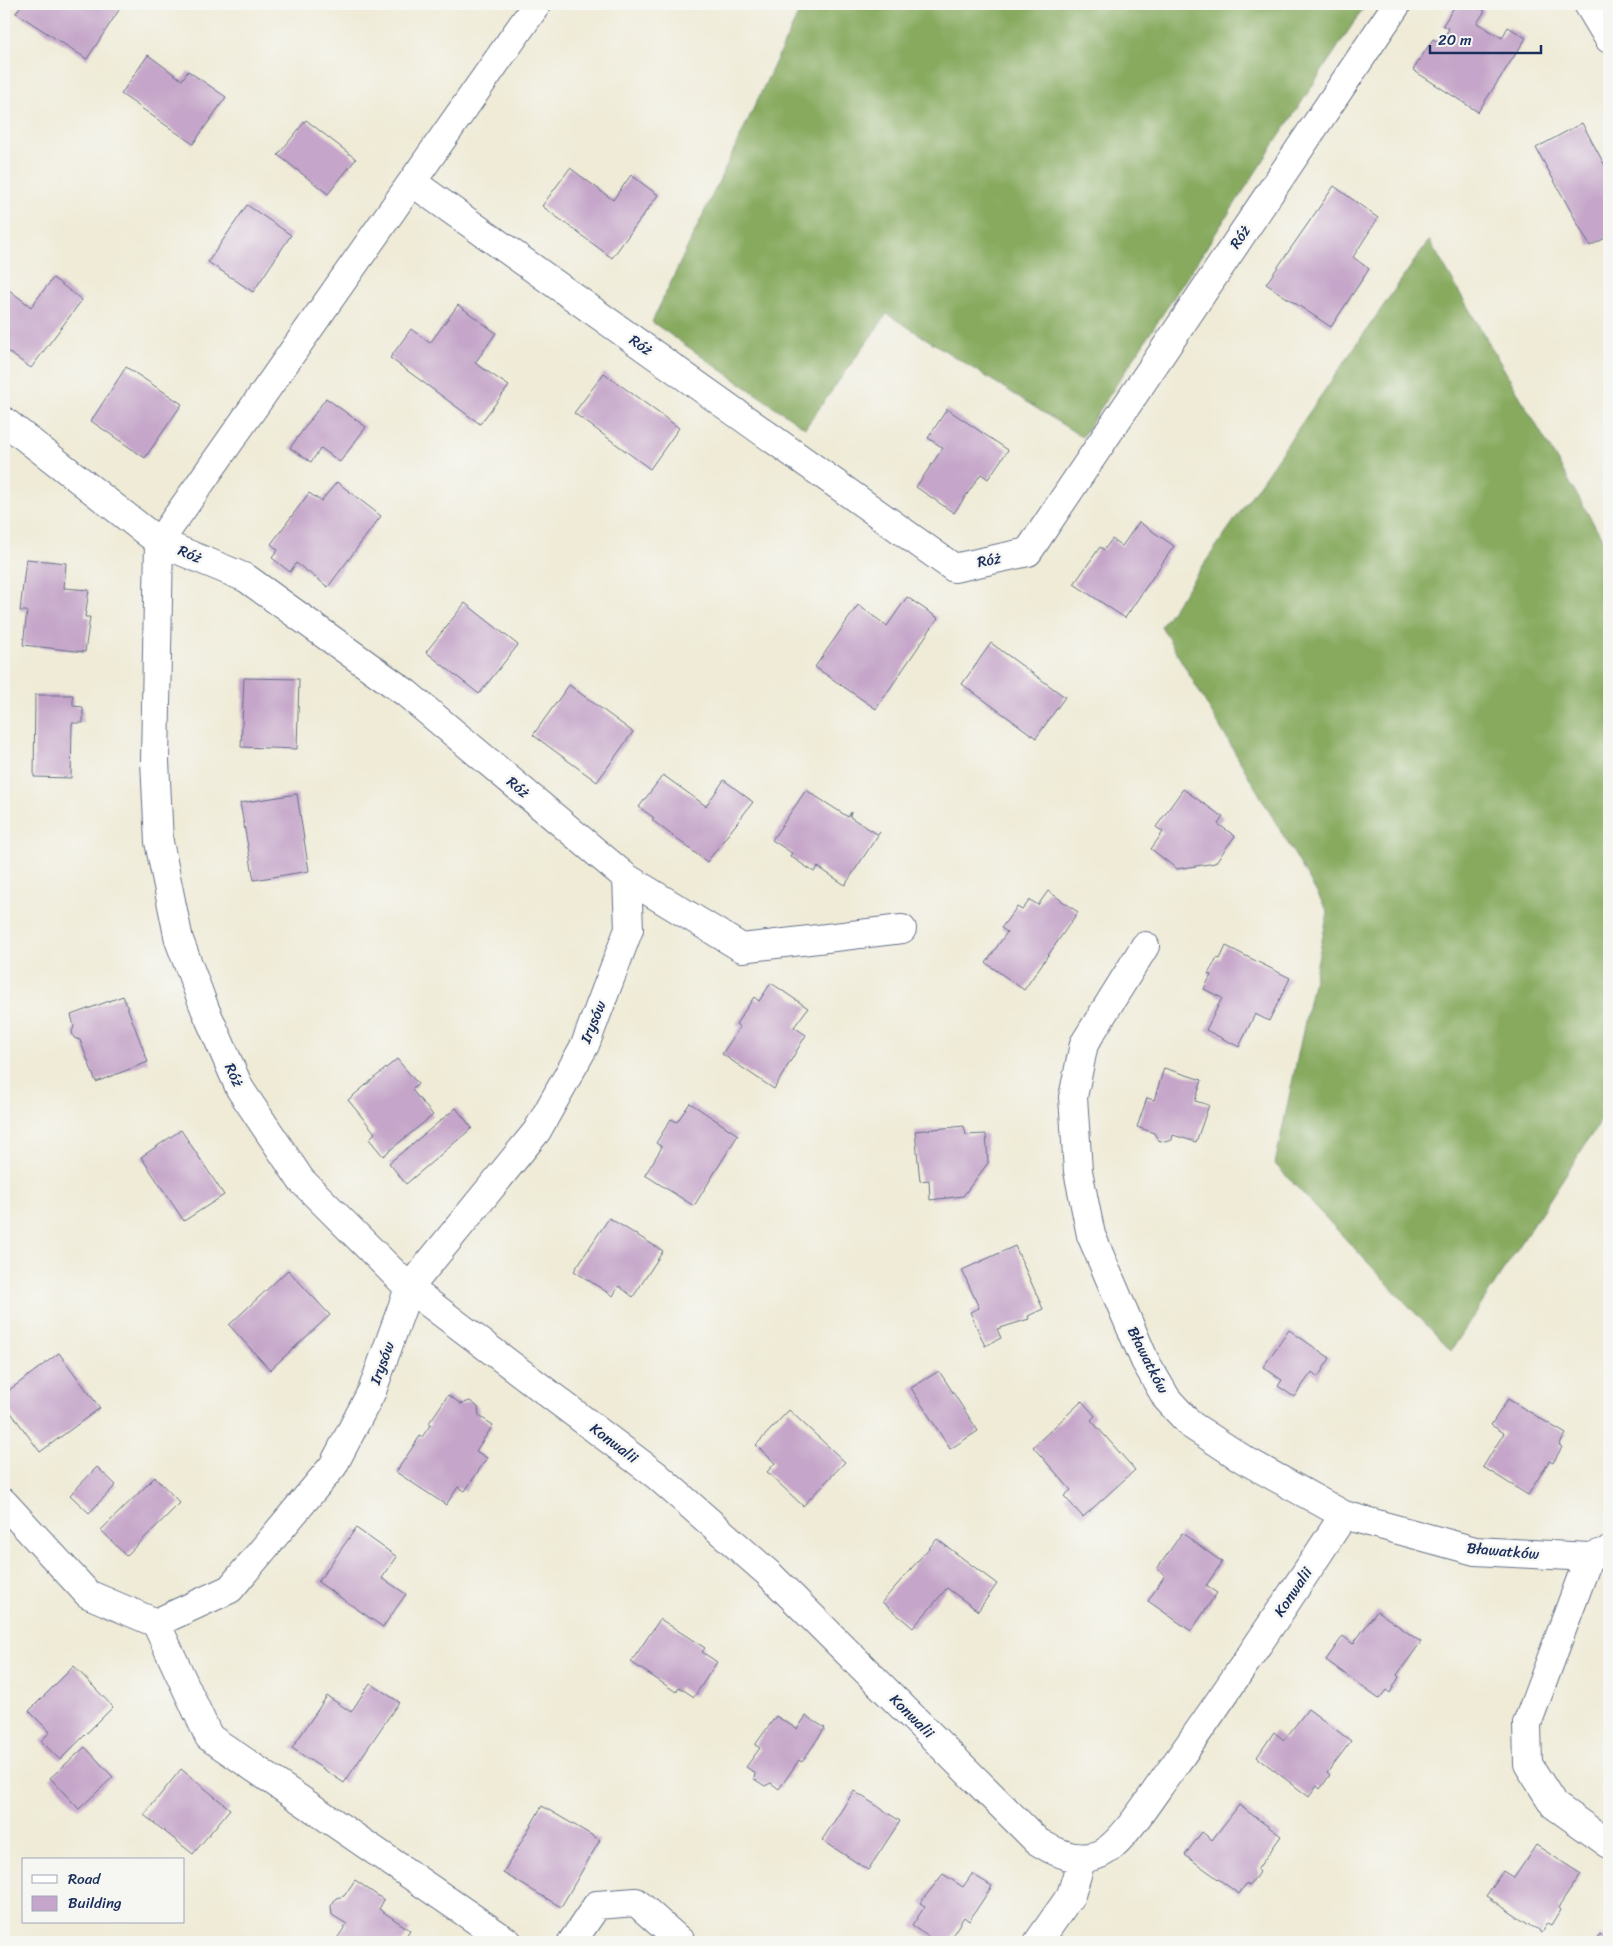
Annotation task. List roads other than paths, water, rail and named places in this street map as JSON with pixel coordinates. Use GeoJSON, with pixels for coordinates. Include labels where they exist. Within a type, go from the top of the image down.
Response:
{"type":"FeatureCollection","features":[{"type":"Feature","properties":{"kind":"street","name":"Róż"},"geometry":{"type":"LineString","coordinates":[[409,1288],[301,1180],[240,1089],[204,1009],[179,940],[159,842],[156,678],[160,542],[537,4]]}},
{"type":"Feature","properties":{"kind":"street","name":"Róż"},"geometry":{"type":"LineString","coordinates":[[412,182],[954,568],[1028,552],[1397,4]]}},
{"type":"Feature","properties":{"kind":"street"},"geometry":{"type":"LineString","coordinates":[[1588,4],[1609,39]]}},
{"type":"Feature","properties":{"kind":"street","name":"Róż"},"geometry":{"type":"LineString","coordinates":[[4,421],[160,542],[246,578],[406,693],[627,878],[742,948],[902,929]]}},
{"type":"Feature","properties":{"kind":"street","name":"Irysów"},"geometry":{"type":"LineString","coordinates":[[156,1624],[230,1590],[333,1466],[372,1390],[409,1288],[537,1131],[585,1045],[629,929],[627,878]]}},
{"type":"Feature","properties":{"kind":"street","name":"Bławatków"},"geometry":{"type":"LineString","coordinates":[[1145,946],[1084,1044],[1073,1097],[1078,1171],[1091,1235],[1145,1361],[1168,1399],[1191,1425],[1242,1460],[1344,1516],[1475,1551],[1599,1554],[1527,1724],[1528,1764],[1554,1806],[1609,1844]]}},
{"type":"Feature","properties":{"kind":"street","name":"Konwalii"},"geometry":{"type":"LineString","coordinates":[[409,1288],[656,1475],[769,1574],[1037,1841],[1057,1854],[1082,1858],[1106,1850],[1132,1823],[1210,1715],[1344,1516]]}},
{"type":"Feature","properties":{"kind":"street"},"geometry":{"type":"LineString","coordinates":[[4,1503],[88,1594],[156,1624],[209,1738],[508,1942]]}},
{"type":"Feature","properties":{"kind":"street"},"geometry":{"type":"LineString","coordinates":[[1038,1942],[1071,1895],[1082,1858]]}},
{"type":"Feature","properties":{"kind":"street"},"geometry":{"type":"LineString","coordinates":[[572,1942],[597,1905],[636,1902],[681,1942]]}}]}
